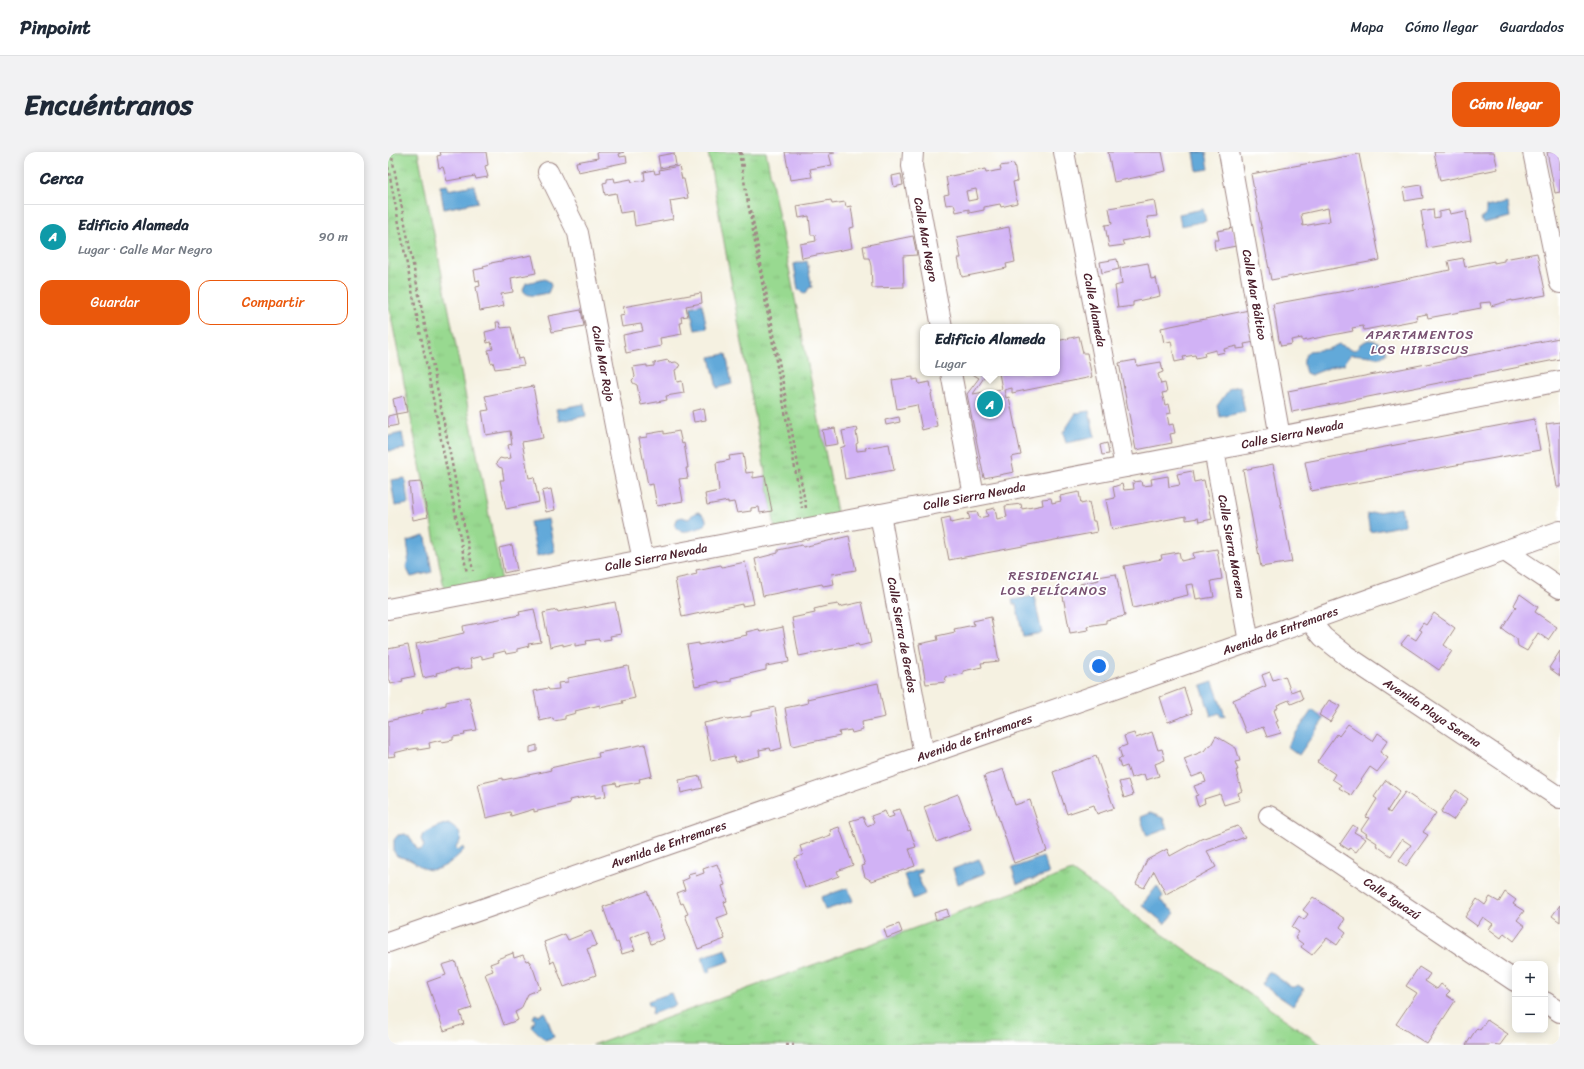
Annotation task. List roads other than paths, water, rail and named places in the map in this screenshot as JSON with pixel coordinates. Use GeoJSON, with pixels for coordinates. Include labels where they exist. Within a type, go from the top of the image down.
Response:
{"type":"FeatureCollection","features":[{"type":"Feature","properties":{"kind":"street","name":"Calle Mar Negro"},"geometry":{"type":"LineString","coordinates":[[913,152],[912,166],[941,324]]}},
{"type":"Feature","properties":{"kind":"street","name":"Calle Alameda"},"geometry":{"type":"LineString","coordinates":[[1064,152],[1125,467]]}},
{"type":"Feature","properties":{"kind":"street","name":"Calle Mar Báltico"},"geometry":{"type":"LineString","coordinates":[[1229,152],[1280,437]]}},
{"type":"Feature","properties":{"kind":"street"},"geometry":{"type":"LineString","coordinates":[[1533,152],[1560,283]]}},
{"type":"Feature","properties":{"kind":"street","name":"Calle Mar Rojo"},"geometry":{"type":"LineString","coordinates":[[548,172],[578,233],[622,462],[643,560]]}},
{"type":"Feature","properties":{"kind":"street"},"geometry":{"type":"LineString","coordinates":[[952,376],[974,496]]}},
{"type":"Feature","properties":{"kind":"street","name":"Calle Sierra Nevada"},"geometry":{"type":"LineString","coordinates":[[388,609],[1214,450],[1560,381]]}},
{"type":"Feature","properties":{"kind":"street","name":"Calle Sierra Morena"},"geometry":{"type":"LineString","coordinates":[[1214,450],[1249,642]]}},
{"type":"Feature","properties":{"kind":"street","name":"Calle Sierra de Gredos"},"geometry":{"type":"LineString","coordinates":[[880,514],[924,755]]}},
{"type":"Feature","properties":{"kind":"street","name":"Avenida de Entremares"},"geometry":{"type":"LineString","coordinates":[[388,942],[1249,642],[1560,531]]}},
{"type":"Feature","properties":{"kind":"street"},"geometry":{"type":"LineString","coordinates":[[1505,551],[1560,588]]}},
{"type":"Feature","properties":{"kind":"street","name":"Avenida Playa Serena"},"geometry":{"type":"LineString","coordinates":[[1309,620],[1323,637],[1347,656],[1560,798]]}},
{"type":"Feature","properties":{"kind":"street","name":"Calle Iguazú"},"geometry":{"type":"LineString","coordinates":[[1270,816],[1512,979]]}},
{"type":"Feature","properties":{"kind":"street"},"geometry":{"type":"LineString","coordinates":[[1548,1004],[1560,1012]]}},
{"type":"Feature","properties":{"kind":"water"},"geometry":{"type":"Polygon","coordinates":[[[1194,152],[1206,152],[1209,169],[1197,171],[1194,152]]]}},
{"type":"Feature","properties":{"kind":"water"},"geometry":{"type":"Polygon","coordinates":[[[447,185],[448,190],[474,185],[478,202],[444,209],[440,186],[447,185]]]}},
{"type":"Feature","properties":{"kind":"water"},"geometry":{"type":"Polygon","coordinates":[[[1506,203],[1508,204],[1510,217],[1482,222],[1481,218],[1486,215],[1486,207],[1506,203]]]}},
{"type":"Feature","properties":{"kind":"water"},"geometry":{"type":"Polygon","coordinates":[[[1203,209],[1206,221],[1181,226],[1179,214],[1203,209]]]}},
{"type":"Feature","properties":{"kind":"water"},"geometry":{"type":"Polygon","coordinates":[[[807,261],[812,287],[809,288],[806,293],[803,293],[798,290],[794,264],[807,261]]]}},
{"type":"Feature","properties":{"kind":"water"},"geometry":{"type":"Polygon","coordinates":[[[545,279],[550,282],[551,286],[548,293],[531,295],[525,293],[523,290],[526,283],[545,279]]]}},
{"type":"Feature","properties":{"kind":"water"},"geometry":{"type":"Polygon","coordinates":[[[702,304],[707,328],[695,330],[690,307],[702,304]]]}},
{"type":"Feature","properties":{"kind":"water"},"geometry":{"type":"Polygon","coordinates":[[[1368,340],[1375,341],[1383,345],[1386,354],[1381,357],[1351,354],[1344,364],[1331,367],[1311,375],[1306,373],[1304,361],[1305,356],[1309,351],[1328,349],[1339,344],[1354,350],[1357,349],[1360,344],[1368,340]]]}},
{"type":"Feature","properties":{"kind":"water"},"geometry":{"type":"Polygon","coordinates":[[[726,354],[732,384],[717,388],[710,357],[726,354]]]}},
{"type":"Feature","properties":{"kind":"water"},"geometry":{"type":"Polygon","coordinates":[[[1240,386],[1245,412],[1220,417],[1217,406],[1230,388],[1240,386]]]}},
{"type":"Feature","properties":{"kind":"water"},"geometry":{"type":"Polygon","coordinates":[[[584,404],[586,416],[559,421],[556,409],[584,404]]]}},
{"type":"Feature","properties":{"kind":"water"},"geometry":{"type":"Polygon","coordinates":[[[1089,411],[1095,437],[1066,443],[1063,433],[1076,413],[1089,411]]]}},
{"type":"Feature","properties":{"kind":"water"},"geometry":{"type":"Polygon","coordinates":[[[402,433],[405,449],[388,451],[388,436],[402,433]]]}},
{"type":"Feature","properties":{"kind":"water"},"geometry":{"type":"Polygon","coordinates":[[[405,478],[408,504],[395,506],[391,480],[405,478]]]}},
{"type":"Feature","properties":{"kind":"water"},"geometry":{"type":"Polygon","coordinates":[[[1401,508],[1405,525],[1370,532],[1367,514],[1401,508]]]}},
{"type":"Feature","properties":{"kind":"water"},"geometry":{"type":"Polygon","coordinates":[[[698,512],[701,513],[706,519],[706,523],[703,527],[684,531],[677,529],[675,526],[677,519],[681,517],[689,519],[693,514],[698,512]]]}},
{"type":"Feature","properties":{"kind":"water"},"geometry":{"type":"Polygon","coordinates":[[[548,519],[555,552],[537,556],[530,522],[548,519]]]}},
{"type":"Feature","properties":{"kind":"water"},"geometry":{"type":"Polygon","coordinates":[[[424,536],[426,538],[432,572],[411,577],[406,567],[409,556],[407,541],[424,536]]]}},
{"type":"Feature","properties":{"kind":"water"},"geometry":{"type":"Polygon","coordinates":[[[1034,596],[1042,633],[1023,636],[1016,604],[1013,604],[1012,600],[1034,596]]]}},
{"type":"Feature","properties":{"kind":"water"},"geometry":{"type":"Polygon","coordinates":[[[1213,682],[1225,716],[1221,717],[1219,713],[1211,716],[1201,686],[1213,682]]]}},
{"type":"Feature","properties":{"kind":"water"},"geometry":{"type":"Polygon","coordinates":[[[1312,710],[1324,719],[1299,755],[1287,746],[1312,710]]]}},
{"type":"Feature","properties":{"kind":"water"},"geometry":{"type":"Polygon","coordinates":[[[1150,813],[1163,818],[1167,829],[1147,836],[1140,817],[1150,813]]]}},
{"type":"Feature","properties":{"kind":"water"},"geometry":{"type":"Polygon","coordinates":[[[448,823],[455,828],[461,838],[456,849],[458,851],[463,847],[464,850],[440,868],[429,870],[423,868],[410,860],[397,856],[394,852],[394,840],[398,835],[405,834],[410,837],[417,849],[421,850],[424,846],[421,839],[423,834],[448,823]]]}},
{"type":"Feature","properties":{"kind":"water"},"geometry":{"type":"Polygon","coordinates":[[[1043,857],[1049,874],[1017,884],[1012,868],[1043,857]]]}},
{"type":"Feature","properties":{"kind":"water"},"geometry":{"type":"Polygon","coordinates":[[[979,859],[985,873],[958,884],[953,869],[979,859]]]}},
{"type":"Feature","properties":{"kind":"water"},"geometry":{"type":"Polygon","coordinates":[[[921,869],[922,872],[917,874],[925,894],[913,899],[904,875],[921,869]]]}},
{"type":"Feature","properties":{"kind":"water"},"geometry":{"type":"Polygon","coordinates":[[[1157,886],[1163,896],[1160,900],[1175,913],[1165,924],[1142,905],[1157,886]]]}},
{"type":"Feature","properties":{"kind":"water"},"geometry":{"type":"Polygon","coordinates":[[[848,888],[853,901],[825,910],[821,897],[848,888]]]}},
{"type":"Feature","properties":{"kind":"water"},"geometry":{"type":"Polygon","coordinates":[[[726,949],[730,961],[710,968],[711,972],[707,973],[702,957],[726,949]]]}},
{"type":"Feature","properties":{"kind":"water"},"geometry":{"type":"Polygon","coordinates":[[[1269,971],[1291,987],[1298,985],[1304,989],[1293,1006],[1261,984],[1269,971]]]}},
{"type":"Feature","properties":{"kind":"water"},"geometry":{"type":"Polygon","coordinates":[[[671,993],[676,1005],[652,1014],[653,1007],[648,1001],[671,993]]]}},
{"type":"Feature","properties":{"kind":"water"},"geometry":{"type":"Polygon","coordinates":[[[545,1012],[554,1037],[545,1040],[532,1027],[535,1020],[533,1018],[535,1014],[538,1015],[545,1012]]]}},
{"type":"Feature","properties":{"kind":"place","name":"Edificio Alameda"},"geometry":{"type":"Point","coordinates":[990,404]}},
{"type":"Feature","properties":{"kind":"district","name":"APARTAMENTOS LOS HIBISCUS"},"geometry":{"type":"Point","coordinates":[1420,342]}},
{"type":"Feature","properties":{"kind":"district","name":"RESIDENCIAL LOS PELÍCANOS"},"geometry":{"type":"Point","coordinates":[1054,582]}}]}
